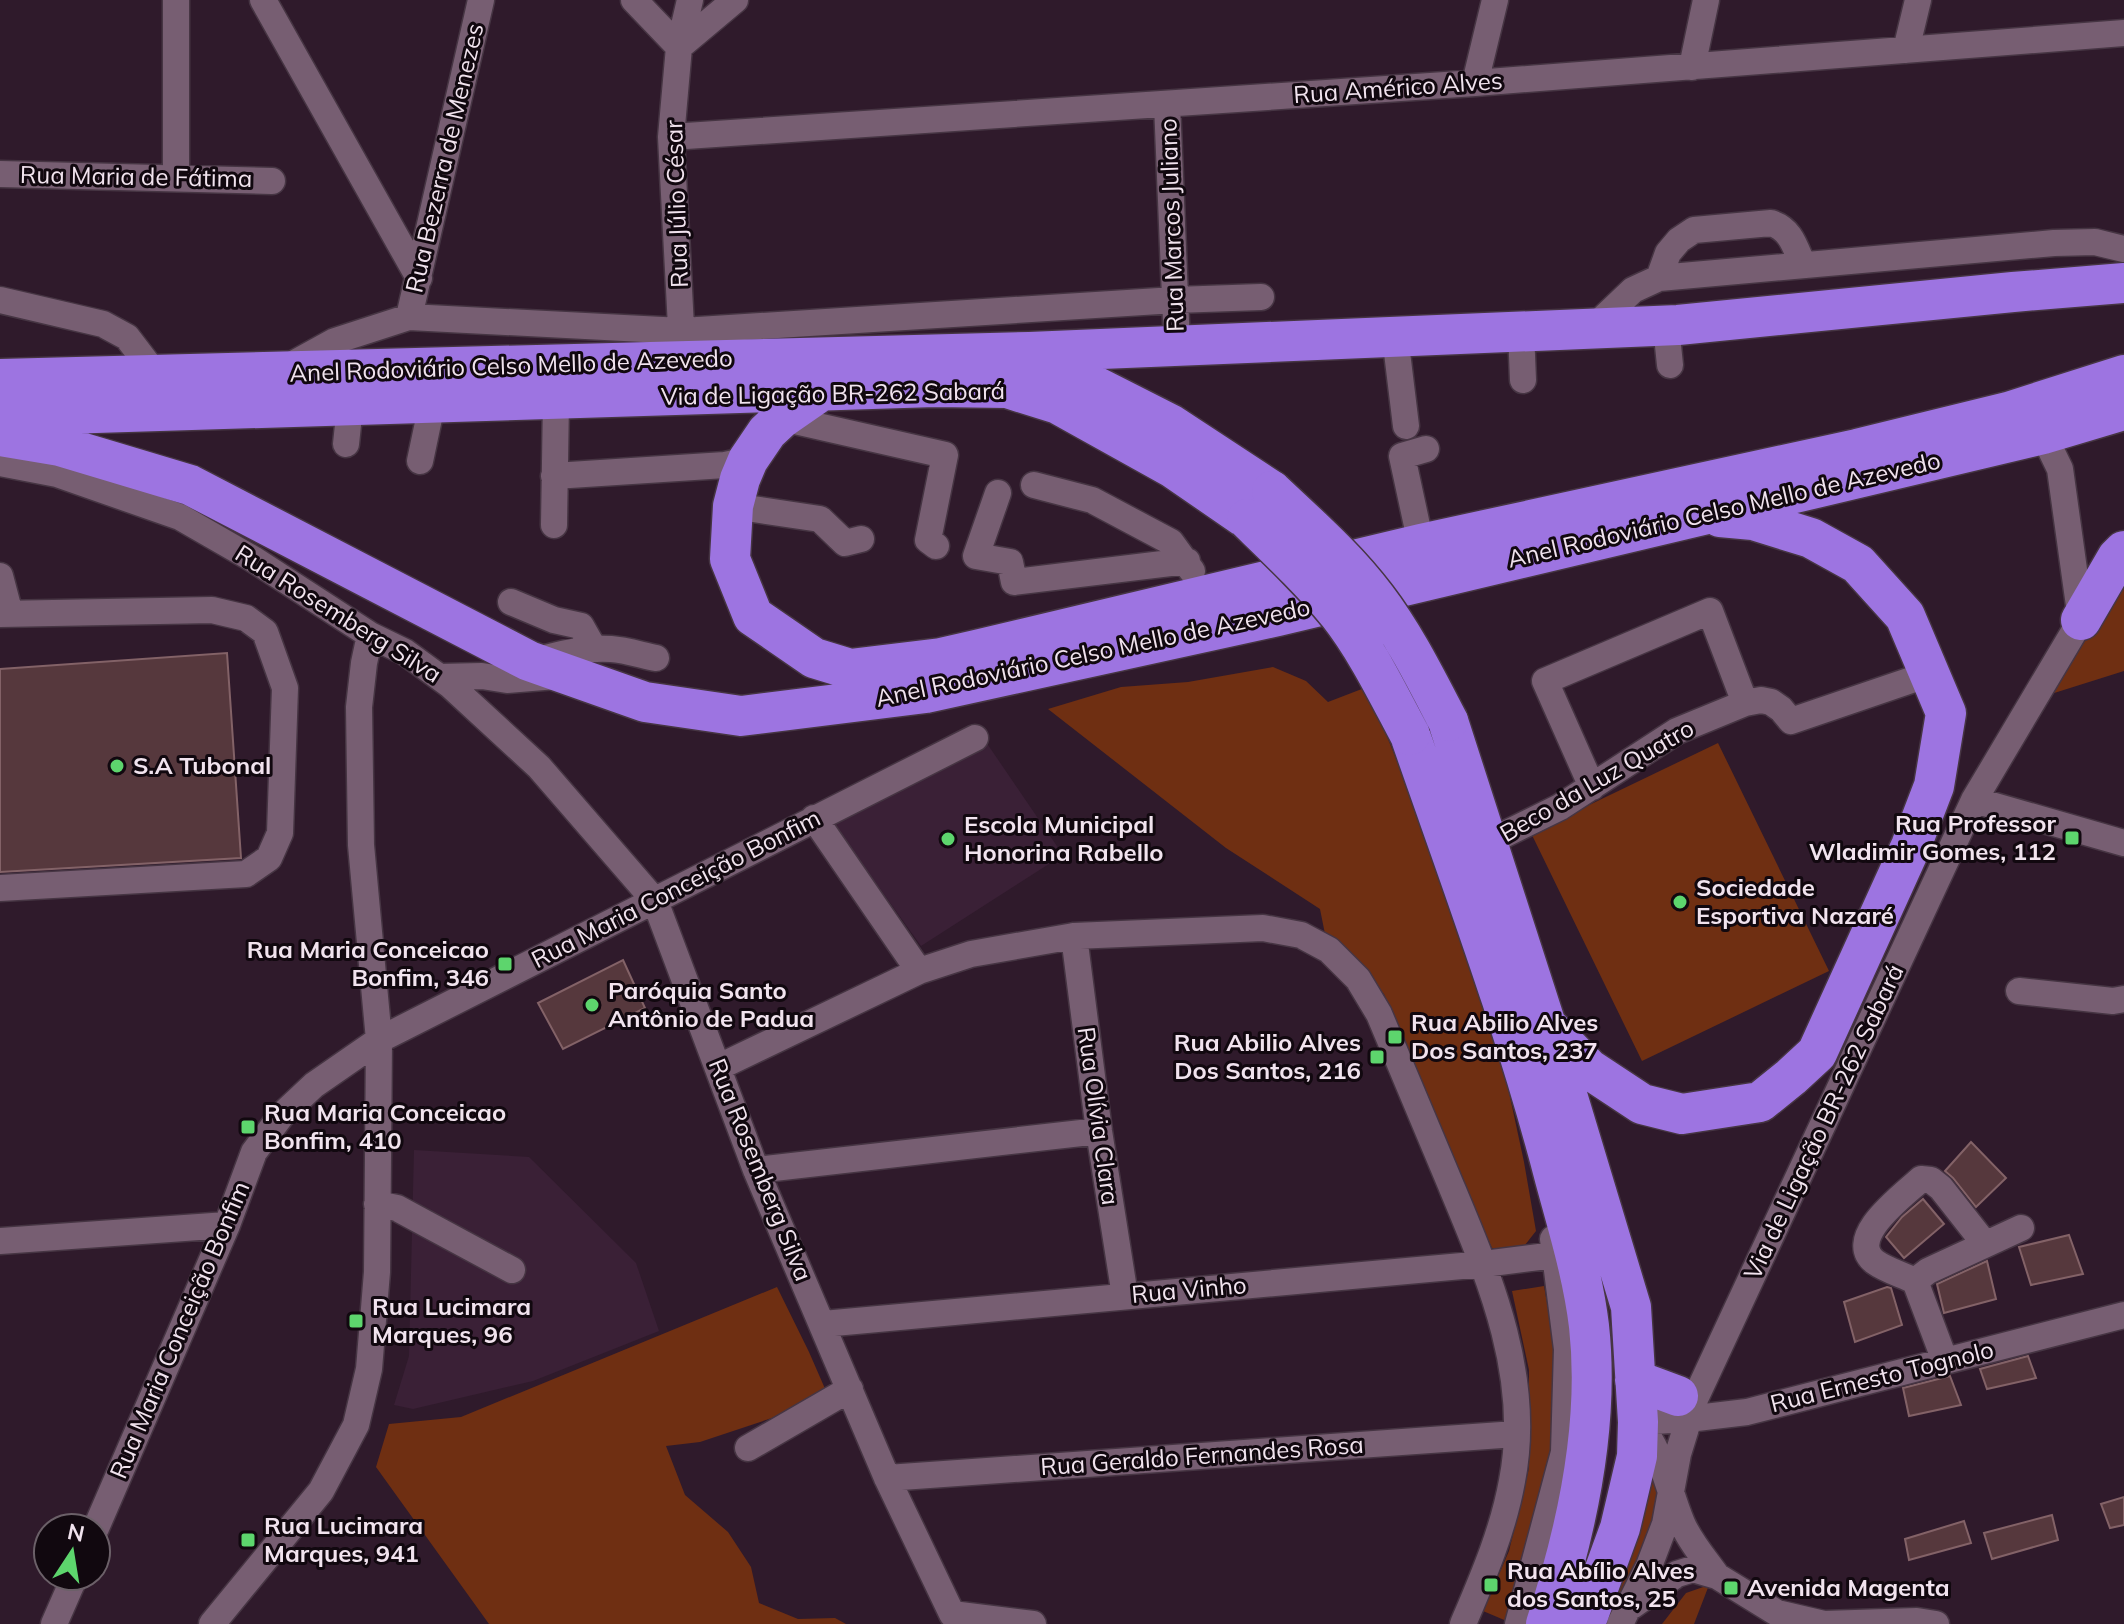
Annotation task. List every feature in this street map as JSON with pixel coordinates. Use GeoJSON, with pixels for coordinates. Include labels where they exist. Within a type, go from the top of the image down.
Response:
{"type":"FeatureCollection","features":[{"type":"Feature","properties":{"kind":"highway","name":"Anel Rodoviário Celso Mello de Azevedo"},"geometry":{"type":"LineString","coordinates":[[0,379],[280,372],[682,346],[1029,352],[1666,326],[2124,283]]}},
{"type":"Feature","properties":{"kind":"highway","name":"Via de Ligação BR-262 Sabará"},"geometry":{"type":"LineString","coordinates":[[1029,352],[1170,424],[1259,505],[1293,563],[1339,614],[1377,673],[1410,735],[1495,978],[1538,1113],[1575,1255],[1589,1326],[1591,1397],[1585,1462],[1562,1617]]}},
{"type":"Feature","properties":{"kind":"highway"},"geometry":{"type":"LineString","coordinates":[[821,391],[767,432],[748,460],[733,506],[730,559],[753,616],[814,658],[850,669],[941,658],[1421,544],[1948,427],[2008,412],[2124,375]]}},
{"type":"Feature","properties":{"kind":"highway","name":"Via de Ligação BR-262 Sabará"},"geometry":{"type":"LineString","coordinates":[[0,416],[348,425],[432,404],[935,387],[1007,388],[1058,404],[1173,468],[1259,505],[1322,537],[1376,598],[1414,656],[1448,721],[1546,1025],[1631,1307],[1637,1456],[1620,1528],[1562,1617]]}},
{"type":"Feature","properties":{"kind":"highway","name":"Anel Rodoviário Celso Mello de Azevedo"},"geometry":{"type":"LineString","coordinates":[[0,436],[60,446],[190,485],[529,661],[582,662],[645,702],[741,716],[926,693],[1278,616],[2043,434],[2124,410]]}},
{"type":"Feature","properties":{"kind":"highway"},"geometry":{"type":"LineString","coordinates":[[1546,1025],[1589,1069],[1642,1104],[1682,1114],[1760,1102],[1817,1053],[1911,846],[1934,786],[1946,713],[1905,616],[1858,564],[1811,538],[1753,520],[1700,515]]}},
{"type":"Feature","properties":{"kind":"highway"},"geometry":{"type":"LineString","coordinates":[[2081,620],[2124,551]]}},
{"type":"Feature","properties":{"kind":"highway"},"geometry":{"type":"LineString","coordinates":[[1635,1380],[1691,1396]]}},
{"type":"Feature","properties":{"kind":"street"},"geometry":{"type":"LineString","coordinates":[[176,0],[176,178]]}},
{"type":"Feature","properties":{"kind":"street","name":"Rua Bezerra de Menezes"},"geometry":{"type":"LineString","coordinates":[[409,317],[481,0]]}},
{"type":"Feature","properties":{"kind":"street"},"geometry":{"type":"LineString","coordinates":[[634,0],[679,47],[735,0]]}},
{"type":"Feature","properties":{"kind":"street","name":"Rua Júlio César"},"geometry":{"type":"LineString","coordinates":[[682,346],[671,137],[679,47],[690,0]]}},
{"type":"Feature","properties":{"kind":"street"},"geometry":{"type":"LineString","coordinates":[[1475,83],[1495,0]]}},
{"type":"Feature","properties":{"kind":"street"},"geometry":{"type":"LineString","coordinates":[[1692,67],[1706,0]]}},
{"type":"Feature","properties":{"kind":"street"},"geometry":{"type":"LineString","coordinates":[[1906,50],[1918,0]]}},
{"type":"Feature","properties":{"kind":"street"},"geometry":{"type":"LineString","coordinates":[[266,2],[419,278]]}},
{"type":"Feature","properties":{"kind":"street","name":"Rua Américo Alves"},"geometry":{"type":"LineString","coordinates":[[671,137],[1692,67],[1906,50],[2122,25]]}},
{"type":"Feature","properties":{"kind":"street","name":"Rua Marcos Juliano"},"geometry":{"type":"LineString","coordinates":[[1167,104],[1177,345]]}},
{"type":"Feature","properties":{"kind":"street","name":"Rua Maria de Fátima"},"geometry":{"type":"LineString","coordinates":[[0,174],[272,181]]}},
{"type":"Feature","properties":{"kind":"street"},"geometry":{"type":"LineString","coordinates":[[1659,278],[1668,253],[1679,240],[1694,230],[1771,223],[1788,232],[1803,265]]}},
{"type":"Feature","properties":{"kind":"street"},"geometry":{"type":"LineString","coordinates":[[1593,328],[1633,290],[1659,278],[2054,243],[2095,242],[2124,249]]}},
{"type":"Feature","properties":{"kind":"street"},"geometry":{"type":"LineString","coordinates":[[1999,248],[2013,292]]}},
{"type":"Feature","properties":{"kind":"street"},"geometry":{"type":"LineString","coordinates":[[280,372],[335,341],[409,317],[682,346],[1175,300],[1261,297]]}},
{"type":"Feature","properties":{"kind":"street"},"geometry":{"type":"LineString","coordinates":[[0,300],[103,324],[127,337],[156,375]]}},
{"type":"Feature","properties":{"kind":"street"},"geometry":{"type":"LineString","coordinates":[[1666,326],[1670,365]]}},
{"type":"Feature","properties":{"kind":"street"},"geometry":{"type":"LineString","coordinates":[[1521,331],[1523,380]]}},
{"type":"Feature","properties":{"kind":"street"},"geometry":{"type":"LineString","coordinates":[[1395,336],[1406,426]]}},
{"type":"Feature","properties":{"kind":"street"},"geometry":{"type":"LineString","coordinates":[[554,525],[556,400]]}},
{"type":"Feature","properties":{"kind":"street"},"geometry":{"type":"LineString","coordinates":[[420,461],[432,404]]}},
{"type":"Feature","properties":{"kind":"street"},"geometry":{"type":"LineString","coordinates":[[782,418],[945,455],[928,540],[936,546]]}},
{"type":"Feature","properties":{"kind":"street"},"geometry":{"type":"LineString","coordinates":[[2043,434],[2060,469],[2081,620]]}},
{"type":"Feature","properties":{"kind":"street"},"geometry":{"type":"LineString","coordinates":[[1421,544],[1402,456],[1426,449]]}},
{"type":"Feature","properties":{"kind":"street"},"geometry":{"type":"LineString","coordinates":[[554,476],[725,465],[748,460]]}},
{"type":"Feature","properties":{"kind":"street","name":"Rua Rosemberg Silva"},"geometry":{"type":"LineString","coordinates":[[0,463],[57,474],[180,517],[253,559],[370,635],[405,652],[450,685],[539,767],[655,901],[756,1170],[887,1478],[952,1614],[1033,1624]]}},
{"type":"Feature","properties":{"kind":"street"},"geometry":{"type":"LineString","coordinates":[[1034,485],[1092,500],[1171,542],[1187,561],[1206,595]]}},
{"type":"Feature","properties":{"kind":"street"},"geometry":{"type":"LineString","coordinates":[[998,493],[976,556],[1010,562],[1014,582],[1187,561]]}},
{"type":"Feature","properties":{"kind":"street"},"geometry":{"type":"LineString","coordinates":[[733,506],[820,519],[845,543],[861,539]]}},
{"type":"Feature","properties":{"kind":"street"},"geometry":{"type":"LineString","coordinates":[[0,576],[5,614],[212,610],[246,618],[265,632],[285,688],[280,833],[269,858],[246,874],[0,888]]}},
{"type":"Feature","properties":{"kind":"street"},"geometry":{"type":"LineString","coordinates":[[511,602],[554,620],[581,626],[582,662]]}},
{"type":"Feature","properties":{"kind":"street"},"geometry":{"type":"LineString","coordinates":[[1592,787],[1545,681],[1710,611],[1745,703],[1771,702],[1791,721],[1929,674]]}},
{"type":"Feature","properties":{"kind":"street","name":"Via de Ligação BR-262 Sabará"},"geometry":{"type":"LineString","coordinates":[[1625,1616],[1665,1524],[1691,1396],[1974,800],[2081,620]]}},
{"type":"Feature","properties":{"kind":"street"},"geometry":{"type":"LineString","coordinates":[[212,1624],[321,1491],[356,1425],[369,1369],[377,1272],[379,1040],[361,830],[359,707],[370,635]]}},
{"type":"Feature","properties":{"kind":"street"},"geometry":{"type":"LineString","coordinates":[[440,677],[482,676],[507,680],[582,662],[614,649],[656,658]]}},
{"type":"Feature","properties":{"kind":"street","name":"Beco da Luz Quatro"},"geometry":{"type":"LineString","coordinates":[[1487,843],[1530,823],[1592,787],[1677,731],[1745,703]]}},
{"type":"Feature","properties":{"kind":"street","name":"Rua Maria Conceição Bonfim"},"geometry":{"type":"LineString","coordinates":[[103,1512],[227,1225],[254,1152],[281,1116],[314,1085],[379,1040],[975,738]]}},
{"type":"Feature","properties":{"kind":"street"},"geometry":{"type":"LineString","coordinates":[[1974,800],[2124,843]]}},
{"type":"Feature","properties":{"kind":"street"},"geometry":{"type":"LineString","coordinates":[[814,818],[919,971]]}},
{"type":"Feature","properties":{"kind":"street"},"geometry":{"type":"LineString","coordinates":[[719,1067],[919,971],[971,954],[1074,936],[1263,928],[1301,935],[1329,950],[1358,979],[1379,1014],[1484,1264],[1504,1329],[1515,1382],[1513,1479],[1495,1549],[1463,1624]]}},
{"type":"Feature","properties":{"kind":"street","name":"Rua Olívia Clara"},"geometry":{"type":"LineString","coordinates":[[1074,936],[1099,1131],[1125,1296]]}},
{"type":"Feature","properties":{"kind":"street"},"geometry":{"type":"LineString","coordinates":[[2019,991],[2113,1001],[2124,999]]}},
{"type":"Feature","properties":{"kind":"street","name":"Via de Ligação BR-262 Sabará"},"geometry":{"type":"LineString","coordinates":[[1518,1624],[1564,1452],[1567,1349],[1541,1174],[1538,1113]]}},
{"type":"Feature","properties":{"kind":"street"},"geometry":{"type":"LineString","coordinates":[[756,1170],[1099,1131]]}},
{"type":"Feature","properties":{"kind":"street"},"geometry":{"type":"LineString","coordinates":[[1945,1361],[1915,1281],[1876,1262],[1867,1253],[1866,1240],[1874,1222],[1921,1179],[1931,1180],[1941,1188],[1985,1244]]}},
{"type":"Feature","properties":{"kind":"street"},"geometry":{"type":"LineString","coordinates":[[377,1204],[397,1208],[512,1270]]}},
{"type":"Feature","properties":{"kind":"street"},"geometry":{"type":"LineString","coordinates":[[0,1241],[227,1225]]}},
{"type":"Feature","properties":{"kind":"street"},"geometry":{"type":"LineString","coordinates":[[1915,1281],[1928,1271],[2021,1228]]}},
{"type":"Feature","properties":{"kind":"street","name":"Rua Vinho"},"geometry":{"type":"LineString","coordinates":[[823,1324],[1555,1255]]}},
{"type":"Feature","properties":{"kind":"street","name":"Rua Ernesto Tognolo"},"geometry":{"type":"LineString","coordinates":[[1638,1422],[1691,1396],[1747,1412],[2124,1315]]}},
{"type":"Feature","properties":{"kind":"street"},"geometry":{"type":"LineString","coordinates":[[748,1448],[850,1389]]}},
{"type":"Feature","properties":{"kind":"street"},"geometry":{"type":"LineString","coordinates":[[1638,1422],[1653,1444],[1686,1532],[1717,1576]]}},
{"type":"Feature","properties":{"kind":"street","name":"Rua Geraldo Fernandes Rosa"},"geometry":{"type":"LineString","coordinates":[[887,1478],[1516,1434]]}},
{"type":"Feature","properties":{"kind":"street"},"geometry":{"type":"LineString","coordinates":[[1625,1616],[1677,1574],[1693,1569],[1717,1576],[1777,1613],[1824,1624],[1917,1621],[1936,1624]]}},
{"type":"Feature","properties":{"kind":"street"},"geometry":{"type":"LineString","coordinates":[[54,1624],[68,1592]]}},
{"type":"Feature","properties":{"kind":"shaded area"},"geometry":{"type":"Polygon","coordinates":[[[2124,574],[2124,671],[2051,694],[2124,574]]]}},
{"type":"Feature","properties":{"kind":"shaded area"},"geometry":{"type":"Polygon","coordinates":[[[1273,667],[1306,681],[1328,702],[1367,687],[1437,860],[1507,1083],[1536,1231],[1518,1254],[1492,1248],[1439,1132],[1384,994],[1326,939],[1320,909],[1226,848],[1048,709],[1121,687],[1188,682],[1273,667]]]}},
{"type":"Feature","properties":{"kind":"shaded area","name":"Escola Municipal Honorina Rabello"},"geometry":{"type":"Polygon","coordinates":[[[986,742],[1063,855],[921,946],[833,823],[986,742]]]}},
{"type":"Feature","properties":{"kind":"shaded area","name":"Sociedade Esportiva Nazaré"},"geometry":{"type":"Polygon","coordinates":[[[1718,743],[1829,971],[1642,1061],[1531,833],[1718,743]]]}},
{"type":"Feature","properties":{"kind":"shaded area"},"geometry":{"type":"Polygon","coordinates":[[[414,1150],[529,1157],[636,1263],[659,1331],[533,1381],[413,1409],[394,1405],[409,1356],[414,1150]]]}},
{"type":"Feature","properties":{"kind":"shaded area"},"geometry":{"type":"Polygon","coordinates":[[[1544,1286],[1556,1353],[1556,1451],[1509,1622],[1483,1611],[1509,1551],[1529,1468],[1529,1370],[1512,1291],[1544,1286]]]}},
{"type":"Feature","properties":{"kind":"shaded area"},"geometry":{"type":"Polygon","coordinates":[[[777,1287],[826,1391],[787,1413],[700,1442],[666,1446],[685,1495],[728,1532],[751,1567],[759,1603],[798,1619],[835,1618],[846,1624],[489,1624],[376,1467],[389,1424],[461,1417],[777,1287]]]}},
{"type":"Feature","properties":{"kind":"shaded area"},"geometry":{"type":"Polygon","coordinates":[[[1643,1443],[1658,1492],[1650,1538],[1620,1605],[1606,1624],[1643,1443]]]}},
{"type":"Feature","properties":{"kind":"shaded area"},"geometry":{"type":"Polygon","coordinates":[[[1709,1585],[1694,1624],[1662,1624],[1686,1593],[1709,1585]]]}},
{"type":"Feature","properties":{"kind":"building","name":"S.A Tubonal"},"geometry":{"type":"Polygon","coordinates":[[[227,653],[241,858],[0,872],[0,669],[227,653]]]}},
{"type":"Feature","properties":{"kind":"building","name":"Paróquia Santo Antônio de Padua"},"geometry":{"type":"Polygon","coordinates":[[[623,960],[645,1008],[563,1049],[538,1003],[623,960]]]}},
{"type":"Feature","properties":{"kind":"building"},"geometry":{"type":"Polygon","coordinates":[[[1971,1142],[2006,1178],[1976,1207],[1945,1171],[1971,1142]]]}},
{"type":"Feature","properties":{"kind":"building"},"geometry":{"type":"Polygon","coordinates":[[[1923,1199],[1944,1224],[1904,1258],[1886,1237],[1902,1217],[1923,1199]]]}},
{"type":"Feature","properties":{"kind":"building"},"geometry":{"type":"Polygon","coordinates":[[[2069,1235],[2083,1274],[2031,1285],[2019,1247],[2069,1235]]]}},
{"type":"Feature","properties":{"kind":"building"},"geometry":{"type":"Polygon","coordinates":[[[1987,1261],[1996,1299],[1944,1313],[1937,1284],[1987,1261]]]}},
{"type":"Feature","properties":{"kind":"building"},"geometry":{"type":"Polygon","coordinates":[[[1891,1288],[1902,1325],[1855,1342],[1844,1302],[1891,1288]]]}},
{"type":"Feature","properties":{"kind":"building"},"geometry":{"type":"Polygon","coordinates":[[[2028,1356],[2036,1378],[1987,1389],[1980,1369],[2028,1356]]]}},
{"type":"Feature","properties":{"kind":"building"},"geometry":{"type":"Polygon","coordinates":[[[1950,1376],[1961,1405],[1909,1416],[1903,1388],[1950,1376]]]}},
{"type":"Feature","properties":{"kind":"building"},"geometry":{"type":"Polygon","coordinates":[[[2124,1497],[2124,1525],[2110,1528],[2101,1504],[2124,1497]]]}},
{"type":"Feature","properties":{"kind":"building"},"geometry":{"type":"Polygon","coordinates":[[[2052,1515],[2058,1540],[1992,1559],[1984,1533],[2052,1515]]]}},
{"type":"Feature","properties":{"kind":"building"},"geometry":{"type":"Polygon","coordinates":[[[1964,1521],[1971,1543],[1909,1560],[1905,1539],[1964,1521]]]}},
{"type":"Feature","properties":{"kind":"place","name":"S.A Tubonal"},"geometry":{"type":"Point","coordinates":[117,766]}},
{"type":"Feature","properties":{"kind":"place","name":"Rua Professor Wladimir Gomes, 112"},"geometry":{"type":"Point","coordinates":[2072,838]}},
{"type":"Feature","properties":{"kind":"place","name":"Escola Municipal Honorina Rabello"},"geometry":{"type":"Point","coordinates":[948,839]}},
{"type":"Feature","properties":{"kind":"place","name":"Sociedade Esportiva Nazaré"},"geometry":{"type":"Point","coordinates":[1680,902]}},
{"type":"Feature","properties":{"kind":"place","name":"Rua Maria Conceicao Bonfim, 346"},"geometry":{"type":"Point","coordinates":[505,964]}},
{"type":"Feature","properties":{"kind":"place","name":"Paróquia Santo Antônio de Padua"},"geometry":{"type":"Point","coordinates":[592,1005]}},
{"type":"Feature","properties":{"kind":"place","name":"Rua Abilio Alves Dos Santos, 237"},"geometry":{"type":"Point","coordinates":[1395,1037]}},
{"type":"Feature","properties":{"kind":"place","name":"Rua Abilio Alves Dos Santos, 216"},"geometry":{"type":"Point","coordinates":[1377,1057]}},
{"type":"Feature","properties":{"kind":"place","name":"Rua Maria Conceicao Bonfim, 410"},"geometry":{"type":"Point","coordinates":[248,1127]}},
{"type":"Feature","properties":{"kind":"place","name":"Rua Lucimara Marques, 96"},"geometry":{"type":"Point","coordinates":[356,1321]}},
{"type":"Feature","properties":{"kind":"place","name":"Rua Lucimara Marques, 941"},"geometry":{"type":"Point","coordinates":[248,1540]}},
{"type":"Feature","properties":{"kind":"place","name":"Rua Abílio Alves dos Santos, 25"},"geometry":{"type":"Point","coordinates":[1491,1585]}},
{"type":"Feature","properties":{"kind":"place","name":"Avenida Magenta"},"geometry":{"type":"Point","coordinates":[1731,1588]}}]}
